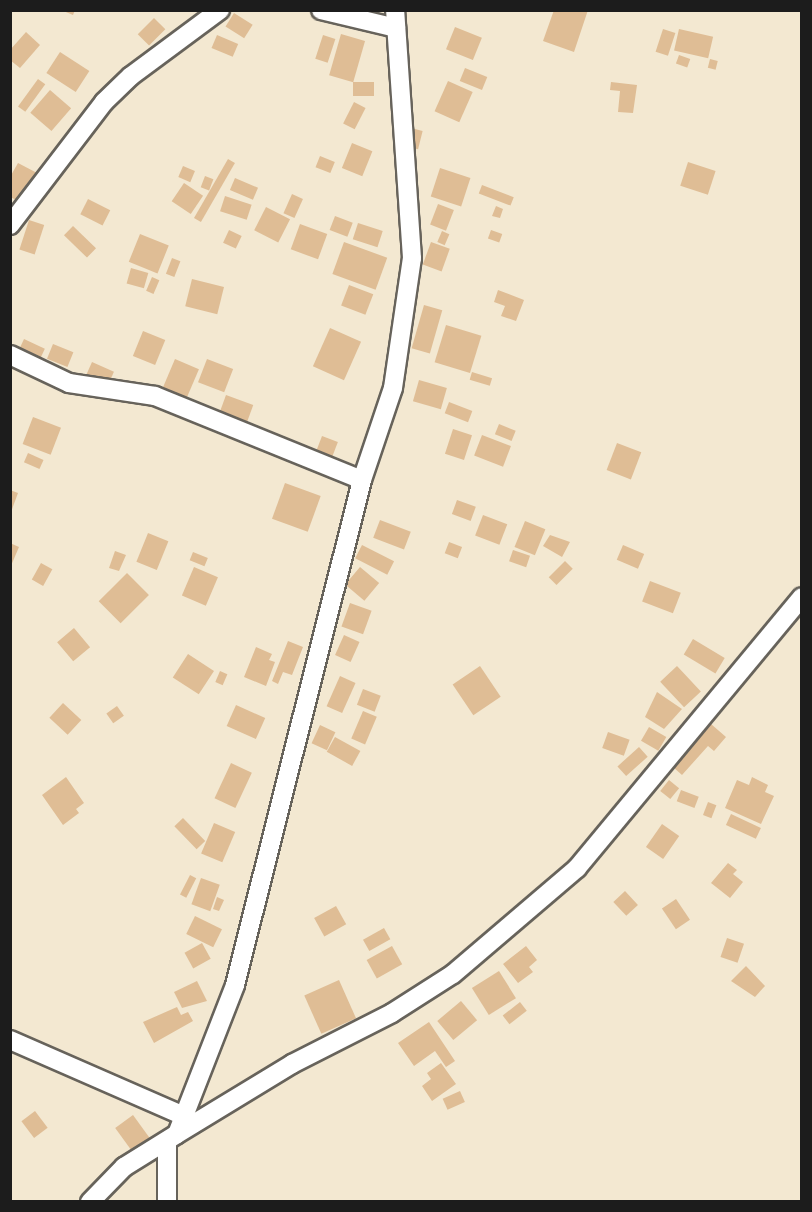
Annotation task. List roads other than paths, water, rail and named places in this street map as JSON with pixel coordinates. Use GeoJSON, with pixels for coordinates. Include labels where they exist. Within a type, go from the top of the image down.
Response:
{"type":"FeatureCollection","features":[{"type":"Feature","properties":{"kind":"street"},"geometry":{"type":"LineString","coordinates":[[10,225],[104,102],[131,76],[220,10]]}},
{"type":"Feature","properties":{"kind":"street"},"geometry":{"type":"LineString","coordinates":[[167,1202],[172,1137],[235,985],[363,480],[393,388],[412,258],[396,20],[321,10]]}},
{"type":"Feature","properties":{"kind":"street"},"geometry":{"type":"LineString","coordinates":[[10,355],[69,383],[155,396],[363,480]]}},
{"type":"Feature","properties":{"kind":"street"},"geometry":{"type":"LineString","coordinates":[[90,1202],[124,1167],[292,1064],[392,1013],[453,974],[578,868],[801,597]]}},
{"type":"Feature","properties":{"kind":"street"},"geometry":{"type":"LineString","coordinates":[[10,1040],[182,1115]]}}]}
